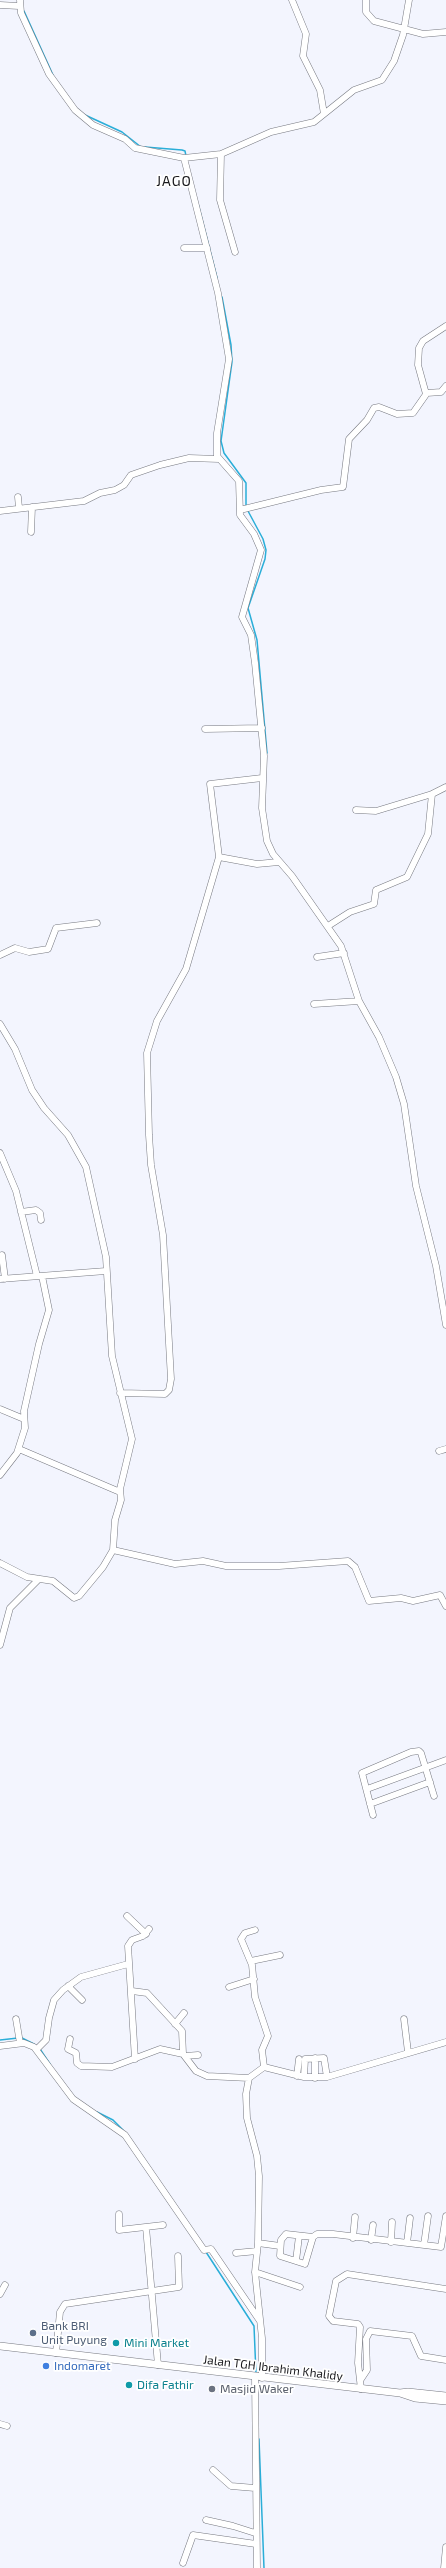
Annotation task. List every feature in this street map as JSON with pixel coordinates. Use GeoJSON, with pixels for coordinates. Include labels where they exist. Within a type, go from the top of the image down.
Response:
{"type":"FeatureCollection","features":[{"type":"Feature","properties":{"kind":"main road","name":"Jalan TGH Ibrahim Khalidy"},"geometry":{"type":"LineString","coordinates":[[0,2346],[258,2378],[361,2389],[400,2394],[415,2398],[446,2401]]}},
{"type":"Feature","properties":{"kind":"main road","name":"Jalan TGH Ibrahim Khalidy"},"geometry":{"type":"LineString","coordinates":[[400,2394],[408,2392],[446,2396]]}},
{"type":"Feature","properties":{"kind":"street"},"geometry":{"type":"LineString","coordinates":[[292,0],[306,34],[303,56],[320,90],[324,114]]}},
{"type":"Feature","properties":{"kind":"street"},"geometry":{"type":"LineString","coordinates":[[366,0],[365,7],[369,16],[374,20],[423,34],[446,32]]}},
{"type":"Feature","properties":{"kind":"street"},"geometry":{"type":"LineString","coordinates":[[0,5],[20,3],[49,74],[75,110],[93,125],[125,139],[135,148],[186,158],[221,154],[271,132],[314,122],[354,90],[382,80],[394,61],[404,28],[409,0]]}},
{"type":"Feature","properties":{"kind":"street"},"geometry":{"type":"LineString","coordinates":[[221,154],[220,200],[235,252]]}},
{"type":"Feature","properties":{"kind":"street"},"geometry":{"type":"LineString","coordinates":[[186,158],[218,293],[229,359],[217,433],[217,452],[219,459],[239,481],[241,510],[261,550],[242,617],[251,635],[262,728],[262,778],[266,833],[271,851],[292,876],[328,926],[344,954],[359,1001],[379,1037],[399,1086],[416,1186],[436,1266],[446,1325]]}},
{"type":"Feature","properties":{"kind":"street"},"geometry":{"type":"LineString","coordinates":[[184,248],[207,248]]}},
{"type":"Feature","properties":{"kind":"street"},"geometry":{"type":"LineString","coordinates":[[426,394],[418,365],[419,348],[423,341],[446,326]]}},
{"type":"Feature","properties":{"kind":"street"},"geometry":{"type":"LineString","coordinates":[[241,510],[321,490],[343,488],[343,469],[348,439],[368,420],[373,409],[379,407],[397,414],[411,413],[426,394],[441,392],[446,386]]}},
{"type":"Feature","properties":{"kind":"street"},"geometry":{"type":"LineString","coordinates":[[0,511],[87,500],[100,493],[120,488],[132,475],[160,465],[189,458],[219,459]]}},
{"type":"Feature","properties":{"kind":"street"},"geometry":{"type":"LineString","coordinates":[[18,497],[19,508]]}},
{"type":"Feature","properties":{"kind":"street"},"geometry":{"type":"LineString","coordinates":[[31,532],[32,507]]}},
{"type":"Feature","properties":{"kind":"street"},"geometry":{"type":"LineString","coordinates":[[205,730],[262,728]]}},
{"type":"Feature","properties":{"kind":"street"},"geometry":{"type":"LineString","coordinates":[[120,1393],[163,1395],[168,1392],[170,1385],[164,1247],[150,1142],[147,1053],[157,1021],[186,969],[218,857],[210,784],[262,778]]}},
{"type":"Feature","properties":{"kind":"street"},"geometry":{"type":"LineString","coordinates":[[356,810],[376,811],[432,794],[446,787]]}},
{"type":"Feature","properties":{"kind":"street"},"geometry":{"type":"LineString","coordinates":[[328,926],[350,912],[374,904],[376,890],[407,877],[428,834],[432,794]]}},
{"type":"Feature","properties":{"kind":"street"},"geometry":{"type":"LineString","coordinates":[[218,857],[257,864],[279,862]]}},
{"type":"Feature","properties":{"kind":"street"},"geometry":{"type":"LineString","coordinates":[[0,955],[15,948],[29,952],[48,949],[56,928],[97,923]]}},
{"type":"Feature","properties":{"kind":"street"},"geometry":{"type":"LineString","coordinates":[[317,957],[344,954]]}},
{"type":"Feature","properties":{"kind":"street"},"geometry":{"type":"LineString","coordinates":[[314,1004],[359,1001]]}},
{"type":"Feature","properties":{"kind":"street"},"geometry":{"type":"LineString","coordinates":[[0,1024],[15,1049],[32,1090],[44,1108],[68,1135],[86,1168],[106,1260],[112,1356],[132,1439],[120,1492],[121,1500],[115,1520],[113,1550],[103,1567],[77,1597],[69,1596],[53,1581],[27,1577],[0,1563]]}},
{"type":"Feature","properties":{"kind":"street"},"geometry":{"type":"LineString","coordinates":[[0,1153],[10,1173],[49,1310],[37,1350],[24,1419],[26,1426],[19,1449],[0,1475]]}},
{"type":"Feature","properties":{"kind":"street"},"geometry":{"type":"LineString","coordinates":[[21,1212],[36,1210],[40,1213],[41,1220]]}},
{"type":"Feature","properties":{"kind":"street"},"geometry":{"type":"LineString","coordinates":[[2,1255],[2,1279],[106,1272]]}},
{"type":"Feature","properties":{"kind":"street"},"geometry":{"type":"LineString","coordinates":[[0,1408],[24,1419]]}},
{"type":"Feature","properties":{"kind":"street"},"geometry":{"type":"LineString","coordinates":[[19,1449],[120,1492]]}},
{"type":"Feature","properties":{"kind":"street"},"geometry":{"type":"LineString","coordinates":[[439,1451],[446,1449]]}},
{"type":"Feature","properties":{"kind":"street"},"geometry":{"type":"LineString","coordinates":[[113,1550],[176,1564],[202,1561],[226,1566],[279,1566],[350,1561],[361,1578],[368,1600],[401,1598],[413,1602],[440,1595],[446,1606]]}},
{"type":"Feature","properties":{"kind":"street"},"geometry":{"type":"LineString","coordinates":[[0,1645],[10,1608],[39,1580]]}},
{"type":"Feature","properties":{"kind":"street"},"geometry":{"type":"LineString","coordinates":[[373,1814],[362,1775],[363,1772],[411,1752],[420,1752],[434,1796]]}},
{"type":"Feature","properties":{"kind":"street"},"geometry":{"type":"LineString","coordinates":[[367,1789],[446,1760]]}},
{"type":"Feature","properties":{"kind":"street"},"geometry":{"type":"LineString","coordinates":[[370,1804],[430,1782]]}},
{"type":"Feature","properties":{"kind":"street"},"geometry":{"type":"LineString","coordinates":[[127,1916],[147,1932],[130,1941],[128,1964],[132,1991],[135,2059]]}},
{"type":"Feature","properties":{"kind":"street"},"geometry":{"type":"LineString","coordinates":[[255,1930],[241,1937],[251,1961],[256,1997],[268,2039],[262,2050],[264,2066]]}},
{"type":"Feature","properties":{"kind":"street"},"geometry":{"type":"LineString","coordinates":[[251,1961],[280,1955]]}},
{"type":"Feature","properties":{"kind":"street"},"geometry":{"type":"LineString","coordinates":[[38,2048],[46,2040],[49,2018],[54,2000],[68,1986],[81,1977],[128,1964]]}},
{"type":"Feature","properties":{"kind":"street"},"geometry":{"type":"LineString","coordinates":[[229,1987],[254,1979]]}},
{"type":"Feature","properties":{"kind":"street"},"geometry":{"type":"LineString","coordinates":[[68,1986],[82,2000]]}},
{"type":"Feature","properties":{"kind":"street"},"geometry":{"type":"LineString","coordinates":[[132,1991],[149,1995],[182,2032],[184,2055],[194,2070],[203,2074],[249,2078]]}},
{"type":"Feature","properties":{"kind":"street"},"geometry":{"type":"LineString","coordinates":[[175,2024],[184,2013]]}},
{"type":"Feature","properties":{"kind":"street"},"geometry":{"type":"LineString","coordinates":[[16,2019],[19,2039]]}},
{"type":"Feature","properties":{"kind":"street"},"geometry":{"type":"LineString","coordinates":[[404,2019],[408,2052]]}},
{"type":"Feature","properties":{"kind":"street"},"geometry":{"type":"LineString","coordinates":[[0,2046],[19,2039],[38,2048],[72,2099],[125,2135],[260,2322]]}},
{"type":"Feature","properties":{"kind":"street"},"geometry":{"type":"LineString","coordinates":[[70,2039],[68,2049],[76,2053],[79,2065],[112,2067],[160,2049],[184,2055],[198,2055]]}},
{"type":"Feature","properties":{"kind":"street"},"geometry":{"type":"LineString","coordinates":[[264,2066],[301,2076],[315,2078],[327,2077],[446,2042]]}},
{"type":"Feature","properties":{"kind":"street"},"geometry":{"type":"LineString","coordinates":[[292,2058],[326,2059],[327,2077]]}},
{"type":"Feature","properties":{"kind":"street"},"geometry":{"type":"LineString","coordinates":[[315,2058],[315,2078]]}},
{"type":"Feature","properties":{"kind":"street"},"geometry":{"type":"LineString","coordinates":[[301,2076],[302,2059]]}},
{"type":"Feature","properties":{"kind":"street"},"geometry":{"type":"LineString","coordinates":[[257,2568],[255,2488],[260,2322],[255,2272],[258,2243],[258,2165],[246,2111],[246,2094],[249,2078],[264,2066]]}},
{"type":"Feature","properties":{"kind":"street"},"geometry":{"type":"LineString","coordinates":[[119,2214],[119,2230],[163,2225]]}},
{"type":"Feature","properties":{"kind":"street"},"geometry":{"type":"LineString","coordinates":[[424,2245],[428,2216]]}},
{"type":"Feature","properties":{"kind":"street"},"geometry":{"type":"LineString","coordinates":[[313,2237],[306,2262],[303,2264],[280,2256],[280,2246],[284,2235],[313,2237],[322,2234],[444,2247],[446,2216]]}},
{"type":"Feature","properties":{"kind":"street"},"geometry":{"type":"LineString","coordinates":[[353,2238],[355,2217]]}},
{"type":"Feature","properties":{"kind":"street"},"geometry":{"type":"LineString","coordinates":[[407,2243],[410,2218]]}},
{"type":"Feature","properties":{"kind":"street"},"geometry":{"type":"LineString","coordinates":[[390,2242],[392,2222]]}},
{"type":"Feature","properties":{"kind":"street"},"geometry":{"type":"LineString","coordinates":[[371,2240],[373,2225]]}},
{"type":"Feature","properties":{"kind":"street"},"geometry":{"type":"LineString","coordinates":[[146,2227],[153,2292],[158,2365]]}},
{"type":"Feature","properties":{"kind":"street"},"geometry":{"type":"LineString","coordinates":[[296,2261],[299,2236]]}},
{"type":"Feature","properties":{"kind":"street"},"geometry":{"type":"LineString","coordinates":[[258,2243],[280,2246]]}},
{"type":"Feature","properties":{"kind":"street"},"geometry":{"type":"LineString","coordinates":[[236,2253],[257,2250]]}},
{"type":"Feature","properties":{"kind":"street"},"geometry":{"type":"LineString","coordinates":[[56,2353],[60,2312],[65,2304],[78,2300],[153,2292],[180,2286],[178,2256]]}},
{"type":"Feature","properties":{"kind":"street"},"geometry":{"type":"LineString","coordinates":[[255,2272],[300,2287]]}},
{"type":"Feature","properties":{"kind":"street"},"geometry":{"type":"LineString","coordinates":[[361,2389],[361,2379],[358,2367],[360,2326],[333,2321],[329,2316],[336,2281],[348,2274],[446,2289]]}},
{"type":"Feature","properties":{"kind":"street"},"geometry":{"type":"LineString","coordinates":[[0,2294],[5,2285]]}},
{"type":"Feature","properties":{"kind":"street"},"geometry":{"type":"LineString","coordinates":[[361,2379],[367,2370],[366,2339],[370,2331],[412,2336],[421,2356],[446,2360]]}},
{"type":"Feature","properties":{"kind":"street"},"geometry":{"type":"LineString","coordinates":[[0,2424],[7,2426]]}},
{"type":"Feature","properties":{"kind":"street"},"geometry":{"type":"LineString","coordinates":[[213,2470],[231,2486],[255,2488]]}},
{"type":"Feature","properties":{"kind":"street"},"geometry":{"type":"LineString","coordinates":[[206,2520],[255,2533]]}},
{"type":"Feature","properties":{"kind":"street"},"geometry":{"type":"LineString","coordinates":[[183,2563],[191,2537],[194,2535],[256,2544]]}},
{"type":"Feature","properties":{"kind":"street"},"geometry":{"type":"LineString","coordinates":[[444,2568],[446,2547]]}},
{"type":"Feature","properties":{"kind":"waterway"},"geometry":{"type":"LineString","coordinates":[[24,11],[53,75]]}},
{"type":"Feature","properties":{"kind":"waterway"},"geometry":{"type":"LineString","coordinates":[[85,115],[122,132],[141,147]]}},
{"type":"Feature","properties":{"kind":"waterway"},"geometry":{"type":"LineString","coordinates":[[145,147],[182,150],[185,151],[186,156]]}},
{"type":"Feature","properties":{"kind":"waterway"},"geometry":{"type":"LineString","coordinates":[[198,204],[217,278]]}},
{"type":"Feature","properties":{"kind":"waterway"},"geometry":{"type":"LineString","coordinates":[[222,297],[231,345],[232,362],[221,441],[224,453],[246,483],[246,507]]}},
{"type":"Feature","properties":{"kind":"waterway"},"geometry":{"type":"LineString","coordinates":[[248,511],[263,539],[266,550],[265,559],[248,608],[257,640],[267,753]]}},
{"type":"Feature","properties":{"kind":"waterway"},"geometry":{"type":"LineString","coordinates":[[0,2040],[18,2038]]}},
{"type":"Feature","properties":{"kind":"waterway"},"geometry":{"type":"LineString","coordinates":[[22,2038],[34,2044]]}},
{"type":"Feature","properties":{"kind":"waterway"},"geometry":{"type":"LineString","coordinates":[[40,2049],[50,2064]]}},
{"type":"Feature","properties":{"kind":"waterway"},"geometry":{"type":"LineString","coordinates":[[97,2112],[113,2120],[123,2130]]}},
{"type":"Feature","properties":{"kind":"waterway"},"geometry":{"type":"LineString","coordinates":[[206,2252],[254,2326],[256,2374]]}},
{"type":"Feature","properties":{"kind":"waterway"},"geometry":{"type":"LineString","coordinates":[[259,2439],[264,2568]]}},
{"type":"Feature","properties":{"kind":"place","name":"Bank BRI Unit Puyung"},"geometry":{"type":"Point","coordinates":[33,2333]}},
{"type":"Feature","properties":{"kind":"place","name":"Mini Market"},"geometry":{"type":"Point","coordinates":[116,2343]}},
{"type":"Feature","properties":{"kind":"place","name":"Indomaret"},"geometry":{"type":"Point","coordinates":[46,2366]}},
{"type":"Feature","properties":{"kind":"place","name":"Difa Fathir"},"geometry":{"type":"Point","coordinates":[129,2385]}},
{"type":"Feature","properties":{"kind":"place","name":"Masjid Waker"},"geometry":{"type":"Point","coordinates":[212,2389]}},
{"type":"Feature","properties":{"kind":"district","name":"JAGO"},"geometry":{"type":"Point","coordinates":[174,181]}}]}
